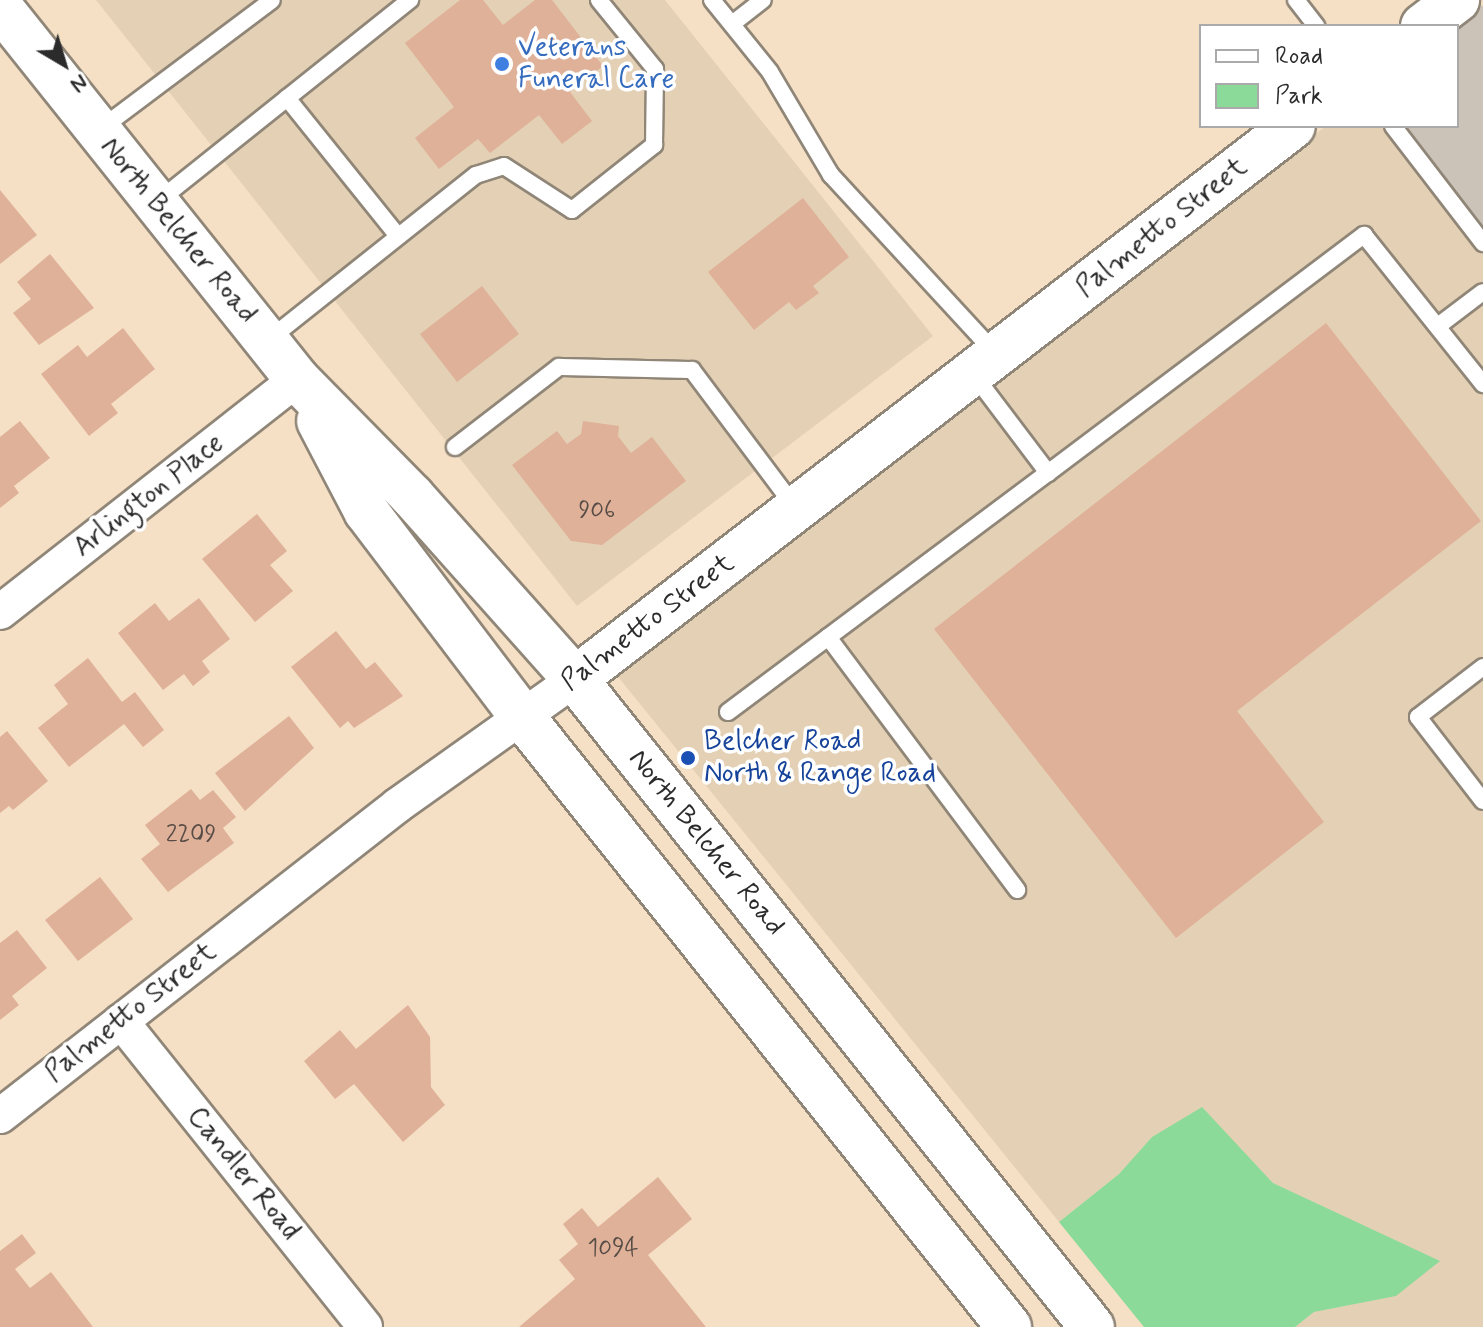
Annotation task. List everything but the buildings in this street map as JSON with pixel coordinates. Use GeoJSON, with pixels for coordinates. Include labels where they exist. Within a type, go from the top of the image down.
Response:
{"type":"FeatureCollection","features":[{"type":"Feature","properties":{"kind":"main road"},"geometry":{"type":"LineString","coordinates":[[1426,24],[1457,0]]}},
{"type":"Feature","properties":{"kind":"main road","name":"North Belcher Road"},"geometry":{"type":"LineString","coordinates":[[0,7],[297,379],[412,496],[575,679],[1092,1327]]}},
{"type":"Feature","properties":{"kind":"main road","name":"Palmetto Street"},"geometry":{"type":"LineString","coordinates":[[575,679],[1290,128]]}},
{"type":"Feature","properties":{"kind":"main road","name":"North Belcher Road"},"geometry":{"type":"LineString","coordinates":[[297,379],[366,511],[524,719],[1009,1327]]}},
{"type":"Feature","properties":{"kind":"street","name":"Arlington Place"},"geometry":{"type":"LineString","coordinates":[[0,612],[297,379]]}},
{"type":"Feature","properties":{"kind":"street","name":"Palmetto Street"},"geometry":{"type":"LineString","coordinates":[[0,1116],[398,805],[524,719],[575,679]]}},
{"type":"Feature","properties":{"kind":"street","name":"Candler Road"},"geometry":{"type":"LineString","coordinates":[[121,1021],[365,1327]]}},
{"type":"Feature","properties":{"kind":"lane"},"geometry":{"type":"LineString","coordinates":[[98,130],[272,0]]}},
{"type":"Feature","properties":{"kind":"lane"},"geometry":{"type":"LineString","coordinates":[[156,203],[410,0]]}},
{"type":"Feature","properties":{"kind":"lane"},"geometry":{"type":"LineString","coordinates":[[266,342],[476,175],[504,166],[572,210],[654,145],[655,69],[599,0]]}},
{"type":"Feature","properties":{"kind":"lane"},"geometry":{"type":"LineString","coordinates":[[712,0],[770,72],[831,175],[985,365],[1048,473]]}},
{"type":"Feature","properties":{"kind":"lane"},"geometry":{"type":"LineString","coordinates":[[732,24],[763,0]]}},
{"type":"Feature","properties":{"kind":"lane"},"geometry":{"type":"LineString","coordinates":[[1296,0],[1314,24]]}},
{"type":"Feature","properties":{"kind":"lane"},"geometry":{"type":"LineString","coordinates":[[287,98],[398,236]]}},
{"type":"Feature","properties":{"kind":"lane"},"geometry":{"type":"LineString","coordinates":[[1395,128],[1483,243]]}},
{"type":"Feature","properties":{"kind":"lane"},"geometry":{"type":"LineString","coordinates":[[728,712],[1364,235],[1483,384]]}},
{"type":"Feature","properties":{"kind":"lane"},"geometry":{"type":"LineString","coordinates":[[1438,326],[1483,292]]}},
{"type":"Feature","properties":{"kind":"lane"},"geometry":{"type":"LineString","coordinates":[[455,447],[559,367],[692,370],[798,510]]}},
{"type":"Feature","properties":{"kind":"lane"},"geometry":{"type":"LineString","coordinates":[[828,637],[1017,890]]}},
{"type":"Feature","properties":{"kind":"lane"},"geometry":{"type":"LineString","coordinates":[[1483,667],[1418,717],[1483,801]]}},
{"type":"Feature","properties":{"kind":"shaded area"},"geometry":{"type":"Polygon","coordinates":[[[96,0],[665,0],[933,336],[577,606],[96,0]]]}},
{"type":"Feature","properties":{"kind":"shaded area"},"geometry":{"type":"Polygon","coordinates":[[[1483,5],[1483,227],[1402,128],[1459,128],[1459,24],[1483,5]]]}},
{"type":"Feature","properties":{"kind":"shaded area"},"geometry":{"type":"Polygon","coordinates":[[[1323,128],[1402,128],[1483,227],[1483,1327],[1295,1327],[1314,1312],[1395,1296],[1439,1261],[1273,1183],[1202,1108],[1152,1137],[1119,1174],[1059,1222],[615,673],[1323,128]]]}},
{"type":"Feature","properties":{"kind":"green space"},"geometry":{"type":"Polygon","coordinates":[[[1202,1107],[1273,1183],[1440,1261],[1396,1296],[1314,1312],[1295,1327],[1144,1327],[1059,1222],[1119,1174],[1152,1137],[1202,1107]]]}},
{"type":"Feature","properties":{"kind":"place","name":"Veterans Funeral Care"},"geometry":{"type":"Point","coordinates":[502,64]}},
{"type":"Feature","properties":{"kind":"place","name":"Belcher Road North & Range Road"},"geometry":{"type":"Point","coordinates":[688,758]}}]}
